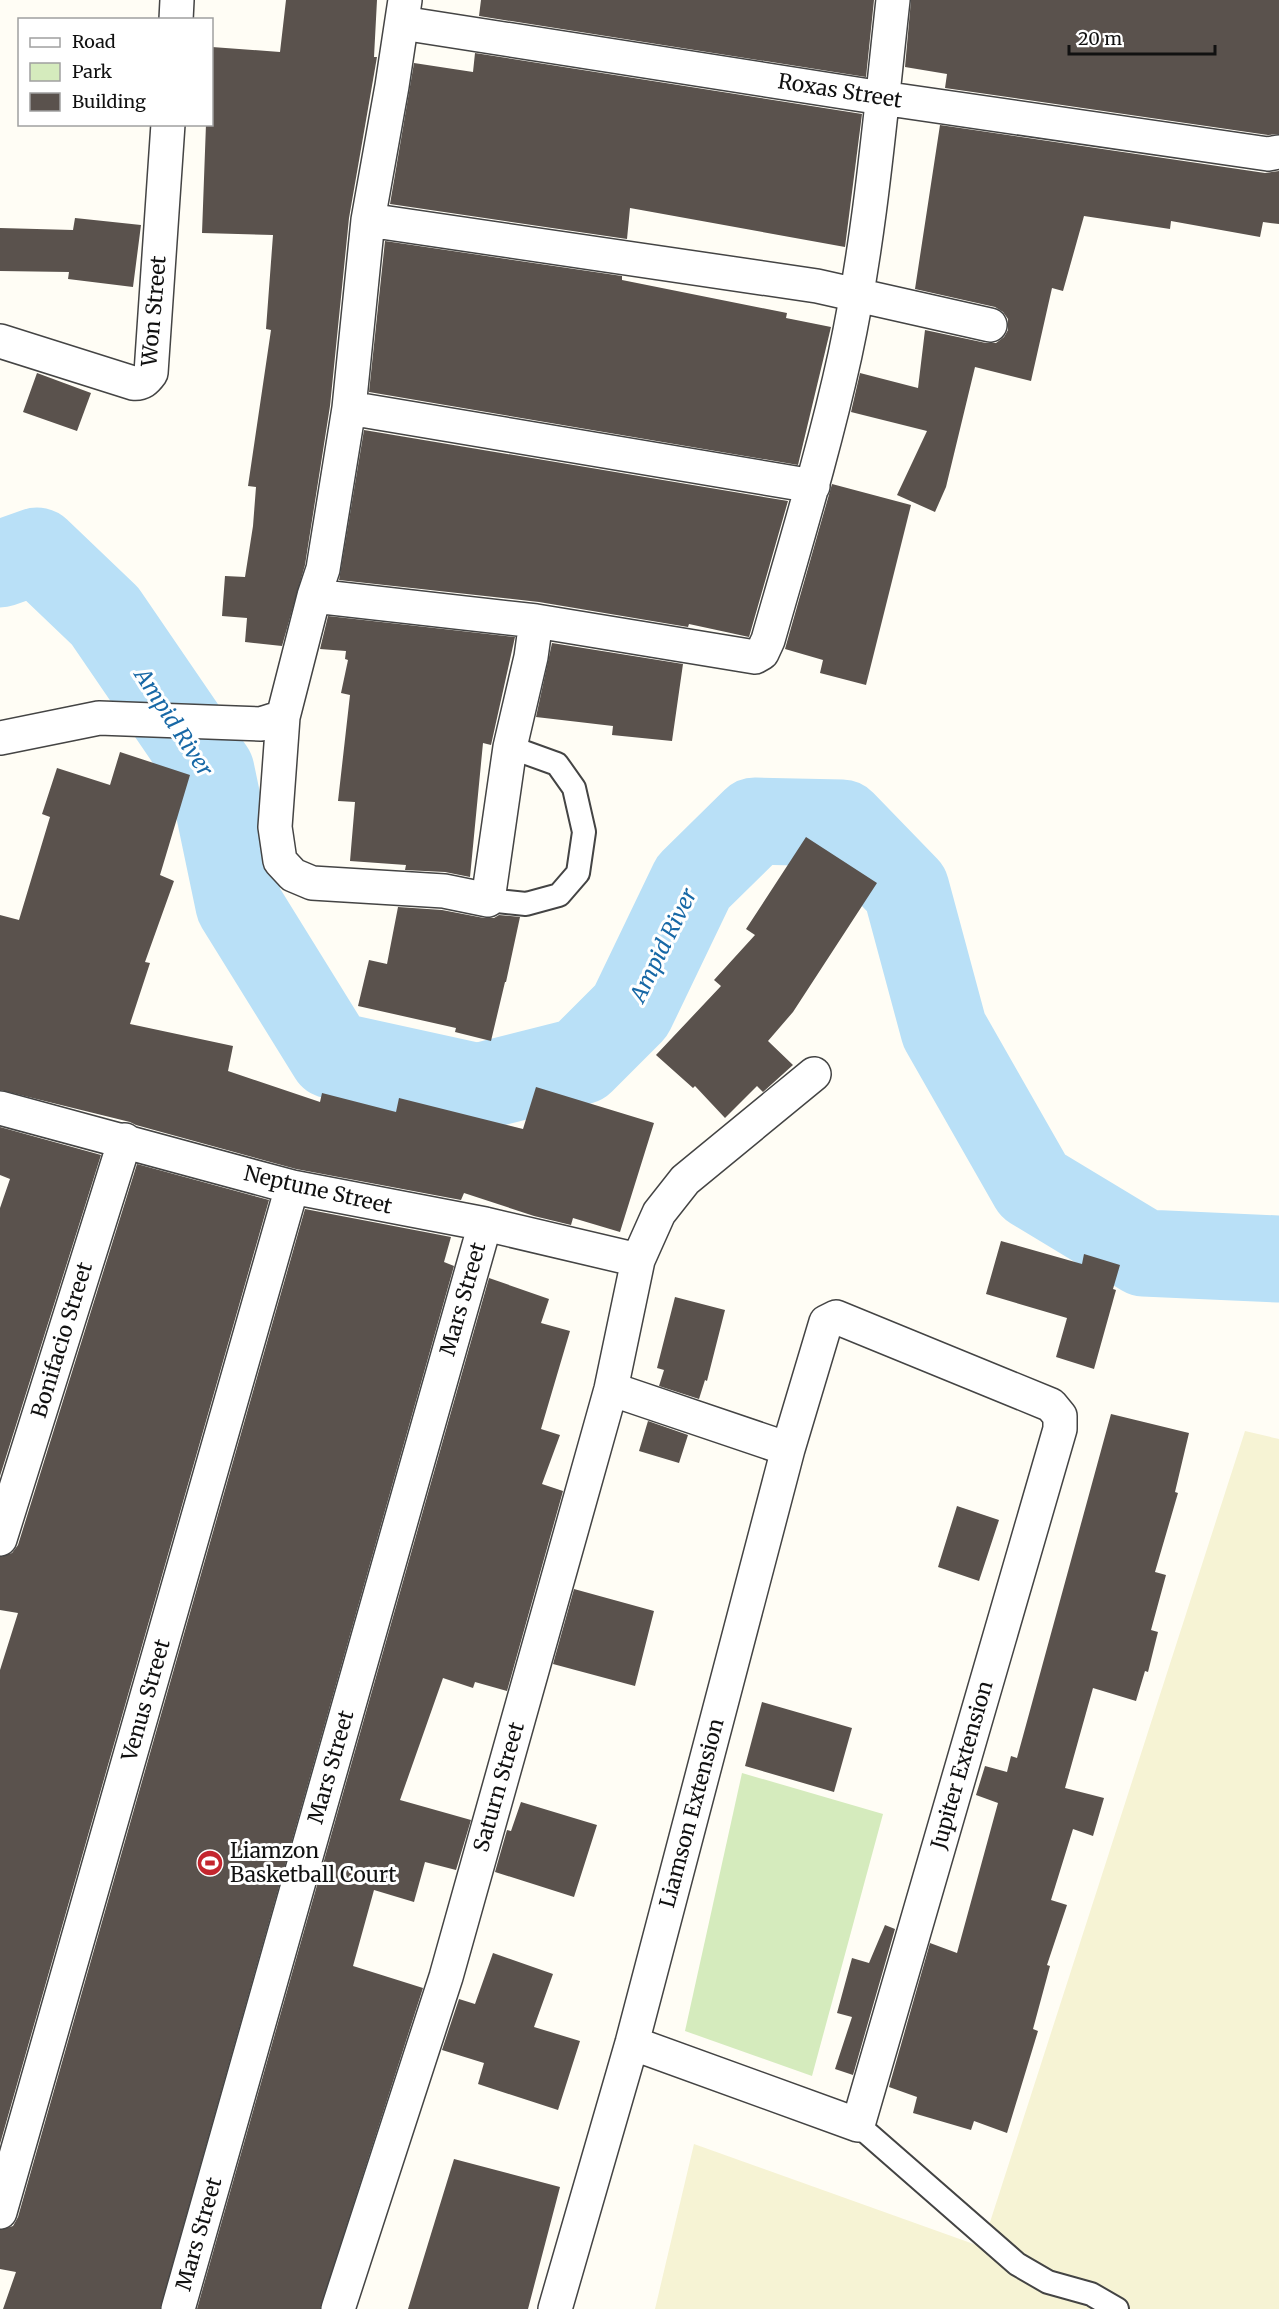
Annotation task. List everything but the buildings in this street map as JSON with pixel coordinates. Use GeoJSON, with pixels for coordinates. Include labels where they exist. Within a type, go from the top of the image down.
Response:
{"type":"FeatureCollection","features":[{"type":"Feature","properties":{"kind":"street"},"geometry":{"type":"LineString","coordinates":[[176,18],[177,0]]}},
{"type":"Feature","properties":{"kind":"street"},"geometry":{"type":"LineString","coordinates":[[314,596],[536,621],[759,656],[768,640],[813,486],[844,355],[856,296],[893,0]]}},
{"type":"Feature","properties":{"kind":"street"},"geometry":{"type":"LineString","coordinates":[[404,12],[368,220],[349,408],[323,569],[283,717],[275,827],[280,861],[292,875],[312,883],[444,891],[488,900],[510,747],[531,657],[536,621]]}},
{"type":"Feature","properties":{"kind":"street","name":"Roxas Street"},"geometry":{"type":"LineString","coordinates":[[404,12],[882,98],[1268,154],[1279,152]]}},
{"type":"Feature","properties":{"kind":"street","name":"Won Street"},"geometry":{"type":"LineString","coordinates":[[0,341],[133,383],[148,378],[151,373],[168,126]]}},
{"type":"Feature","properties":{"kind":"street"},"geometry":{"type":"LineString","coordinates":[[368,220],[817,286],[990,325]]}},
{"type":"Feature","properties":{"kind":"street"},"geometry":{"type":"LineString","coordinates":[[349,408],[813,486]]}},
{"type":"Feature","properties":{"kind":"street"},"geometry":{"type":"LineString","coordinates":[[0,738],[99,718],[261,724],[283,717]]}},
{"type":"Feature","properties":{"kind":"street","name":"Saturn Street"},"geometry":{"type":"LineString","coordinates":[[338,2309],[446,1977],[611,1389],[638,1260],[659,1213],[685,1180],[814,1074]]}},
{"type":"Feature","properties":{"kind":"street","name":"Neptune Street"},"geometry":{"type":"LineString","coordinates":[[0,1108],[292,1187],[484,1224],[638,1260]]}},
{"type":"Feature","properties":{"kind":"street","name":"Bonifacio Street"},"geometry":{"type":"LineString","coordinates":[[0,1539],[125,1140]]}},
{"type":"Feature","properties":{"kind":"street","name":"Venus Street"},"geometry":{"type":"LineString","coordinates":[[0,2212],[292,1187]]}},
{"type":"Feature","properties":{"kind":"street","name":"Mars Street"},"geometry":{"type":"LineString","coordinates":[[178,2309],[484,1224]]}},
{"type":"Feature","properties":{"kind":"street","name":"Jupiter Extension"},"geometry":{"type":"LineString","coordinates":[[830,1319],[836,1317],[1051,1405],[1060,1416],[1061,1423],[858,2126]]}},
{"type":"Feature","properties":{"kind":"street","name":"Liamson Extension"},"geometry":{"type":"LineString","coordinates":[[555,2309],[632,2043],[788,1449],[824,1327],[830,1319]]}},
{"type":"Feature","properties":{"kind":"street"},"geometry":{"type":"LineString","coordinates":[[611,1389],[788,1449]]}},
{"type":"Feature","properties":{"kind":"street"},"geometry":{"type":"LineString","coordinates":[[632,2043],[858,2126]]}},
{"type":"Feature","properties":{"kind":"lane"},"geometry":{"type":"LineString","coordinates":[[488,900],[526,904],[559,895],[578,873],[584,832],[574,788],[557,764],[510,747]]}},
{"type":"Feature","properties":{"kind":"lane"},"geometry":{"type":"LineString","coordinates":[[858,2126],[1017,2264],[1048,2282],[1091,2294],[1117,2309]]}},
{"type":"Feature","properties":{"kind":"shaded area"},"geometry":{"type":"Polygon","coordinates":[[[1245,1431],[1279,1439],[1279,2309],[655,2309],[694,2144],[982,2247],[1245,1431]]]}},
{"type":"Feature","properties":{"kind":"green space"},"geometry":{"type":"Polygon","coordinates":[[[742,1773],[883,1814],[812,2076],[685,2031],[742,1773]]]}},
{"type":"Feature","properties":{"kind":"waterway","name":"Ampid River"},"geometry":{"type":"LineString","coordinates":[[0,564],[37,551],[105,616],[211,771],[239,905],[332,1055],[478,1087],[581,1061],[631,1011],[693,882],[755,821],[842,823],[906,889],[944,1030],[1033,1186],[1144,1253],[1279,1259]]}},
{"type":"Feature","properties":{"kind":"place","name":"Liamzon Basketball Court"},"geometry":{"type":"Point","coordinates":[210,1863]}}]}
